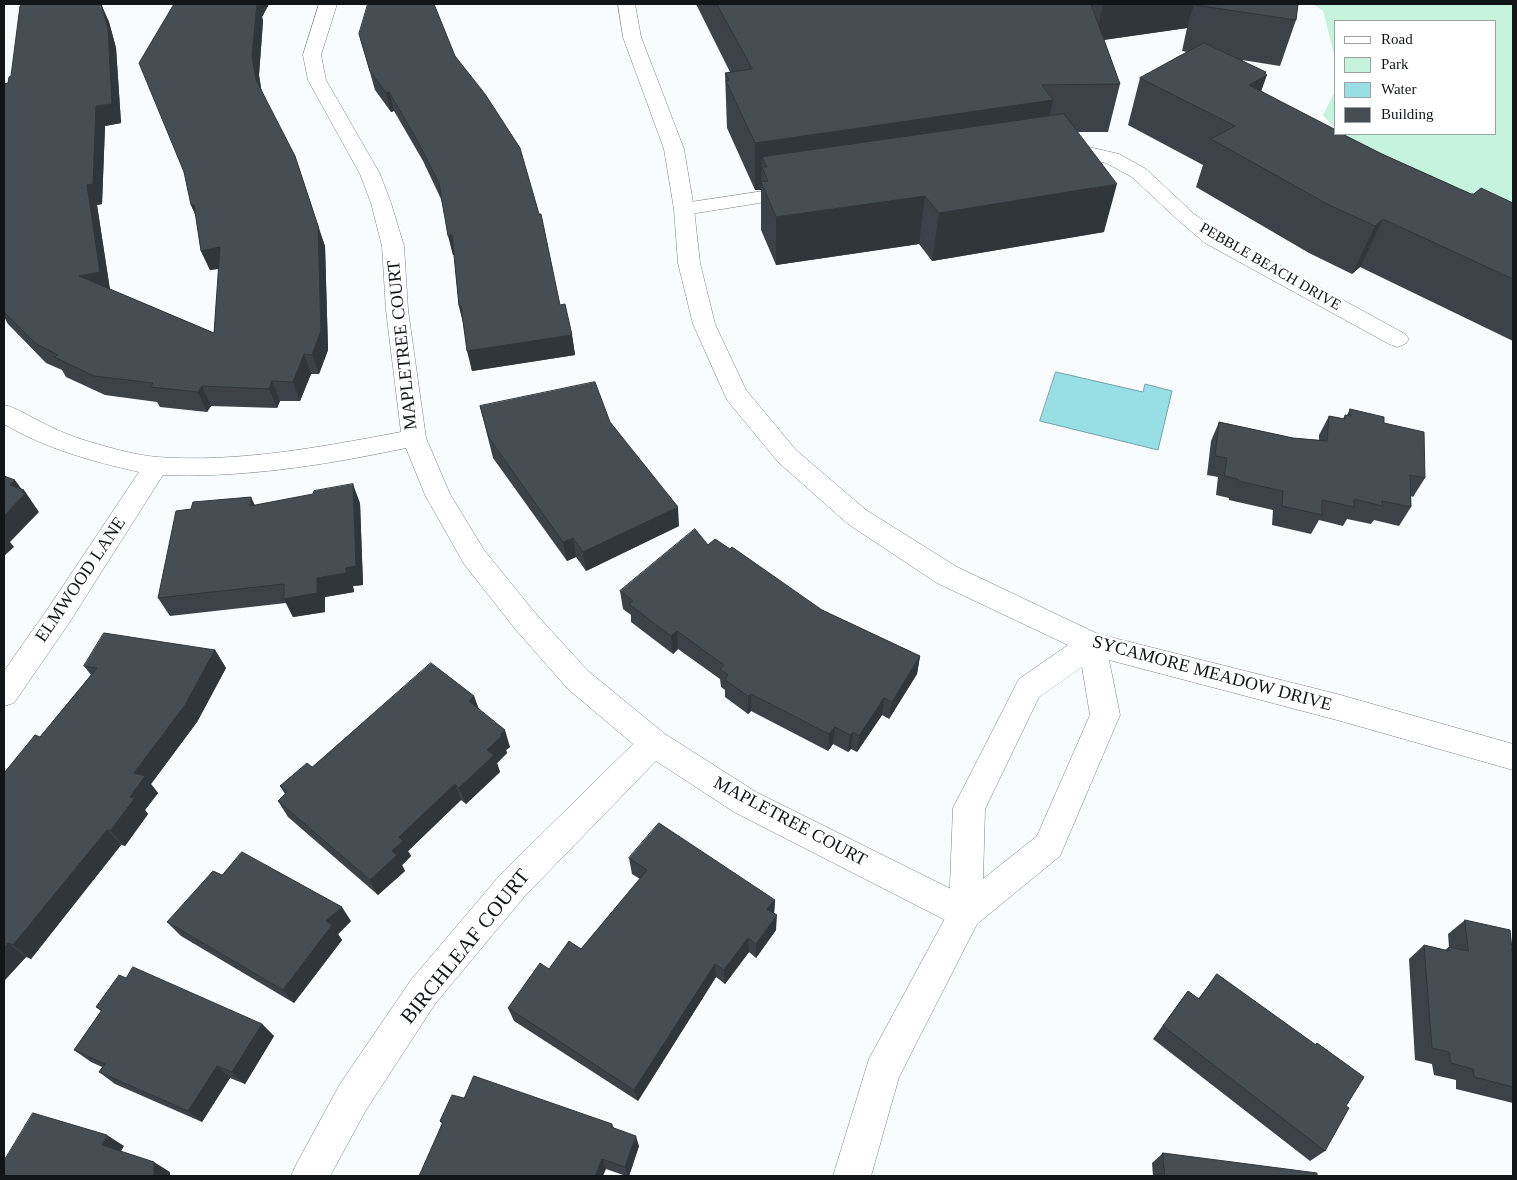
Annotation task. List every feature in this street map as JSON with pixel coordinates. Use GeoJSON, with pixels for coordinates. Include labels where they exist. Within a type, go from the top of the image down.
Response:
{"type":"FeatureCollection","features":[{"type":"Feature","properties":{"kind":"street","name":"MAPLETREE COURT"},"geometry":{"type":"LineString","coordinates":[[328,4],[312,55],[317,80],[370,174],[390,237],[397,310],[414,438],[438,495],[474,557],[520,615],[578,680],[654,743],[745,802],[965,913]]}},
{"type":"Feature","properties":{"kind":"street","name":"SYCAMORE MEADOW DRIVE"},"geometry":{"type":"LineString","coordinates":[[626,4],[632,37],[674,149],[684,208],[689,263],[704,324],[736,394],[787,456],[857,517],[947,575],[1092,644],[1337,707],[1513,757]]}},
{"type":"Feature","properties":{"kind":"street","name":"PEBBLE BEACH DRIVE"},"geometry":{"type":"LineString","coordinates":[[1038,156],[1059,153],[1089,153],[1112,158],[1139,173],[1186,217],[1212,238],[1396,339]]}},
{"type":"Feature","properties":{"kind":"street"},"geometry":{"type":"LineString","coordinates":[[684,208],[821,188]]}},
{"type":"Feature","properties":{"kind":"street"},"geometry":{"type":"LineString","coordinates":[[4,413],[38,433],[94,454],[156,466],[260,464],[307,459],[414,438]]}},
{"type":"Feature","properties":{"kind":"street","name":"ELMWOOD LANE"},"geometry":{"type":"LineString","coordinates":[[4,694],[156,466]]}},
{"type":"Feature","properties":{"kind":"street"},"geometry":{"type":"LineString","coordinates":[[852,1176],[882,1072],[965,913],[1049,846],[1105,715],[1092,644],[1029,688],[969,808],[965,913]]}},
{"type":"Feature","properties":{"kind":"street","name":"BIRCHLEAF COURT"},"geometry":{"type":"LineString","coordinates":[[310,1176],[352,1097],[423,992],[512,886],[654,743]]}},
{"type":"Feature","properties":{"kind":"green space"},"geometry":{"type":"Polygon","coordinates":[[[1313,4],[1513,4],[1513,215],[1368,168],[1340,135],[1497,135],[1497,20],[1334,20],[1334,54],[1323,11],[1313,4]]]}},
{"type":"Feature","properties":{"kind":"green space"},"geometry":{"type":"Polygon","coordinates":[[[1334,93],[1334,128],[1323,115],[1334,93]]]}},
{"type":"Feature","properties":{"kind":"water"},"geometry":{"type":"Polygon","coordinates":[[[1056,372],[1143,392],[1145,384],[1172,391],[1158,450],[1040,421],[1056,372]]]}},
{"type":"Feature","properties":{"kind":"building"},"geometry":{"type":"Polygon","coordinates":[[[23,4],[101,4],[108,29],[112,104],[96,106],[93,184],[87,185],[100,272],[79,276],[214,333],[220,247],[201,251],[194,205],[191,205],[184,172],[139,63],[174,4],[257,4],[252,56],[256,80],[295,156],[318,226],[321,331],[312,355],[304,354],[293,382],[272,381],[269,389],[202,386],[198,392],[150,387],[153,383],[94,376],[54,357],[58,355],[35,343],[4,312],[4,84],[8,83],[11,76],[20,6],[23,4]]]}},
{"type":"Feature","properties":{"kind":"building"},"geometry":{"type":"Polygon","coordinates":[[[368,4],[434,4],[455,56],[485,94],[520,148],[539,214],[541,214],[560,305],[565,304],[572,335],[467,351],[461,306],[459,306],[452,235],[448,236],[439,183],[389,92],[386,93],[370,71],[359,34],[368,4]]]}},
{"type":"Feature","properties":{"kind":"building"},"geometry":{"type":"Polygon","coordinates":[[[717,4],[1091,4],[1120,84],[1042,85],[1053,100],[755,143],[726,81],[729,80],[725,73],[752,69],[717,4]]]}},
{"type":"Feature","properties":{"kind":"building"},"geometry":{"type":"Polygon","coordinates":[[[1196,4],[1298,4],[1296,20],[1196,4]]]}},
{"type":"Feature","properties":{"kind":"building"},"geometry":{"type":"Polygon","coordinates":[[[1204,43],[1266,72],[1264,73],[1267,75],[1249,85],[1334,129],[1334,135],[1344,135],[1471,194],[1474,194],[1481,188],[1513,203],[1513,279],[1383,219],[1375,226],[1329,205],[1211,139],[1235,126],[1140,78],[1204,43]]]}},
{"type":"Feature","properties":{"kind":"building"},"geometry":{"type":"Polygon","coordinates":[[[1064,114],[1117,184],[939,213],[925,196],[776,217],[761,182],[768,181],[762,167],[767,167],[762,157],[1064,114]]]}},
{"type":"Feature","properties":{"kind":"building"},"geometry":{"type":"Polygon","coordinates":[[[595,382],[610,422],[678,507],[583,552],[573,538],[563,542],[489,438],[480,406],[595,382]]]}},
{"type":"Feature","properties":{"kind":"building"},"geometry":{"type":"Polygon","coordinates":[[[1350,409],[1384,417],[1384,423],[1424,432],[1425,478],[1410,475],[1411,507],[1382,501],[1383,506],[1354,499],[1354,507],[1322,500],[1322,515],[1282,506],[1283,491],[1224,476],[1227,458],[1215,456],[1219,422],[1293,438],[1327,441],[1329,416],[1345,419],[1345,415],[1350,416],[1350,409]]]}},
{"type":"Feature","properties":{"kind":"building"},"geometry":{"type":"Polygon","coordinates":[[[4,476],[15,480],[10,485],[24,490],[22,492],[26,493],[4,516],[4,476]]]}},
{"type":"Feature","properties":{"kind":"building"},"geometry":{"type":"Polygon","coordinates":[[[353,484],[356,566],[346,568],[346,573],[317,578],[317,593],[284,599],[284,584],[158,598],[176,511],[191,509],[193,502],[251,497],[250,506],[353,484]]]}},
{"type":"Feature","properties":{"kind":"building"},"geometry":{"type":"Polygon","coordinates":[[[695,529],[708,545],[715,539],[730,549],[732,547],[822,610],[920,656],[892,702],[884,698],[859,736],[853,732],[850,735],[835,727],[829,734],[751,694],[748,696],[725,680],[728,675],[720,669],[724,665],[677,631],[671,636],[629,604],[633,601],[620,591],[695,529]]]}},
{"type":"Feature","properties":{"kind":"building"},"geometry":{"type":"Polygon","coordinates":[[[104,633],[215,650],[185,705],[134,773],[145,776],[130,797],[135,798],[110,831],[107,830],[13,945],[8,943],[4,948],[4,773],[35,735],[40,737],[97,668],[84,666],[104,633]]]}},
{"type":"Feature","properties":{"kind":"building"},"geometry":{"type":"Polygon","coordinates":[[[431,663],[474,696],[469,701],[505,730],[500,734],[502,736],[487,750],[494,755],[459,788],[455,784],[399,837],[403,841],[392,851],[397,855],[370,880],[278,801],[287,792],[280,786],[307,763],[312,767],[431,663]]]}},
{"type":"Feature","properties":{"kind":"building"},"geometry":{"type":"Polygon","coordinates":[[[659,823],[775,900],[767,909],[777,915],[756,944],[748,938],[724,970],[715,964],[634,1090],[508,1008],[540,963],[549,969],[569,941],[581,949],[647,870],[629,858],[659,823]]]}},
{"type":"Feature","properties":{"kind":"building"},"geometry":{"type":"Polygon","coordinates":[[[242,852],[342,907],[326,921],[332,925],[283,990],[167,922],[213,871],[222,875],[242,852]]]}},
{"type":"Feature","properties":{"kind":"building"},"geometry":{"type":"Polygon","coordinates":[[[1465,920],[1510,930],[1513,959],[1513,1087],[1474,1077],[1473,1069],[1451,1063],[1449,1052],[1432,1048],[1424,945],[1449,951],[1449,947],[1468,951],[1465,920]]]}},
{"type":"Feature","properties":{"kind":"building"},"geometry":{"type":"Polygon","coordinates":[[[133,967],[262,1024],[232,1072],[217,1066],[188,1111],[99,1072],[105,1064],[74,1050],[102,1010],[96,1007],[119,975],[126,978],[133,967]]]}},
{"type":"Feature","properties":{"kind":"building"},"geometry":{"type":"Polygon","coordinates":[[[1217,974],[1364,1077],[1346,1106],[1349,1108],[1325,1151],[1163,1026],[1188,991],[1199,999],[1217,974]]]}},
{"type":"Feature","properties":{"kind":"building"},"geometry":{"type":"Polygon","coordinates":[[[474,1076],[612,1124],[611,1127],[636,1136],[625,1167],[602,1159],[595,1176],[419,1176],[443,1122],[440,1121],[452,1095],[464,1098],[474,1076]]]}},
{"type":"Feature","properties":{"kind":"building"},"geometry":{"type":"Polygon","coordinates":[[[33,1113],[107,1135],[102,1145],[154,1162],[154,1176],[4,1176],[4,1161],[33,1113]]]}},
{"type":"Feature","properties":{"kind":"building"},"geometry":{"type":"Polygon","coordinates":[[[1163,1153],[1317,1173],[1317,1176],[1165,1176],[1163,1153]]]}}]}
